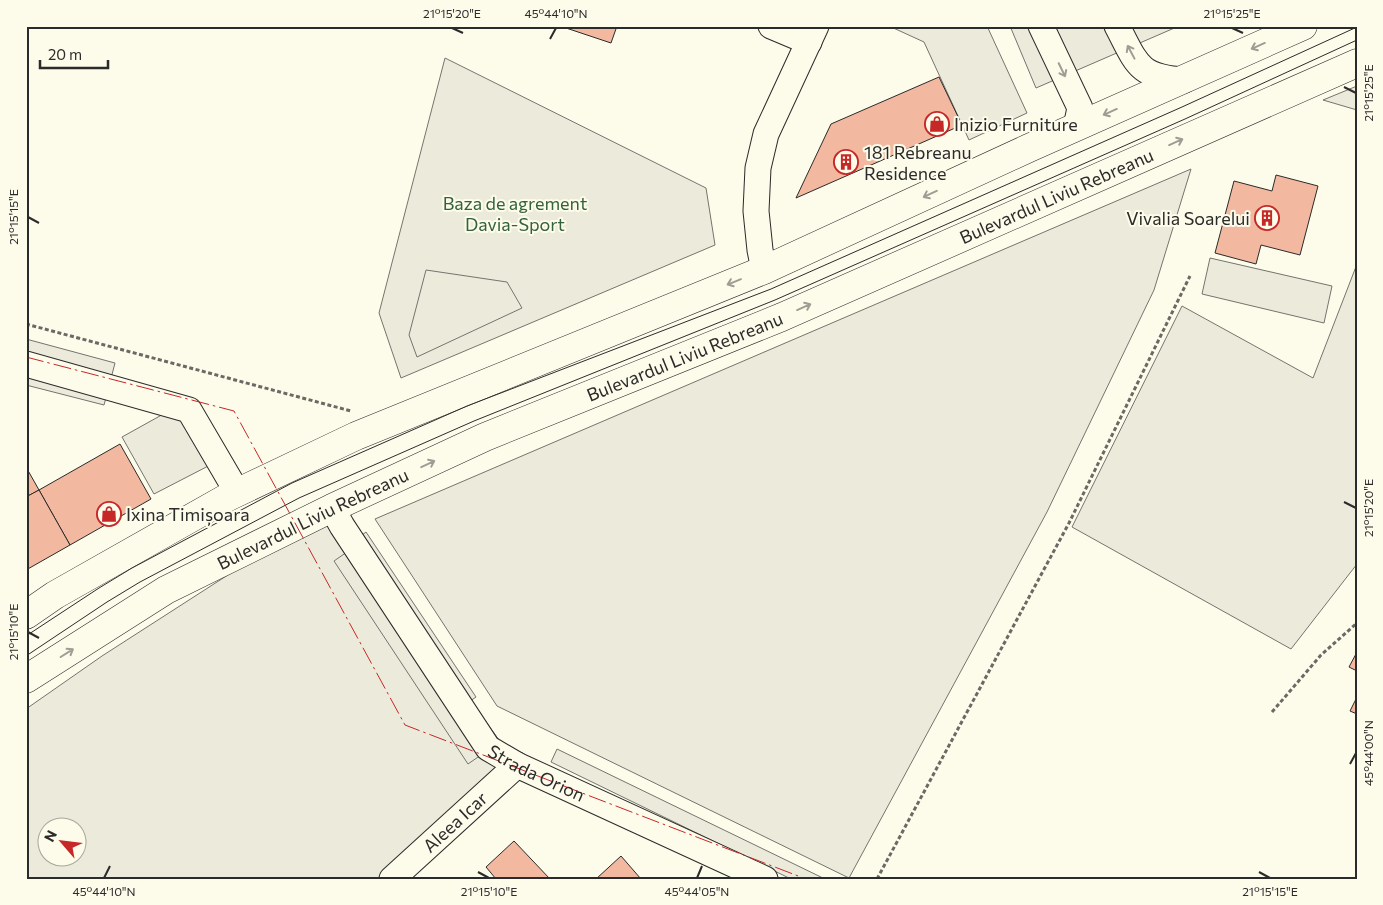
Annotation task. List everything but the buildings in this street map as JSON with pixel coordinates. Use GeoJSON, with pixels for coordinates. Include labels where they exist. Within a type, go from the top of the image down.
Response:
{"type":"FeatureCollection","features":[{"type":"Feature","properties":{"kind":"main road"},"geometry":{"type":"LineString","coordinates":[[26,615],[55,595],[237,492],[391,421],[764,270],[1076,127],[1303,26]]}},
{"type":"Feature","properties":{"kind":"main road","name":"Bulevardul Liviu Rebreanu"},"geometry":{"type":"LineString","coordinates":[[26,679],[166,590],[332,508],[486,437],[782,317],[1357,62]]}},
{"type":"Feature","properties":{"kind":"street"},"geometry":{"type":"LineString","coordinates":[[764,270],[756,211],[758,168],[766,134],[813,34],[771,26]]}},
{"type":"Feature","properties":{"kind":"street"},"geometry":{"type":"LineString","coordinates":[[1041,26],[1080,108],[1076,127]]}},
{"type":"Feature","properties":{"kind":"street"},"geometry":{"type":"LineString","coordinates":[[1117,26],[1137,64],[1154,75],[1184,80]]}},
{"type":"Feature","properties":{"kind":"street"},"geometry":{"type":"LineString","coordinates":[[26,364],[189,410],[237,492]]}},
{"type":"Feature","properties":{"kind":"street","name":"Strada Orion"},"geometry":{"type":"LineString","coordinates":[[332,508],[488,748],[517,765],[765,879]]}},
{"type":"Feature","properties":{"kind":"street","name":"Aleea Icar"},"geometry":{"type":"LineString","coordinates":[[392,879],[517,765]]}},
{"type":"Feature","properties":{"kind":"path"},"geometry":{"type":"LineString","coordinates":[[878,879],[1069,523],[1190,276]]}},
{"type":"Feature","properties":{"kind":"path"},"geometry":{"type":"LineString","coordinates":[[26,324],[391,421]]}},
{"type":"Feature","properties":{"kind":"path"},"geometry":{"type":"LineString","coordinates":[[1272,712],[1321,655],[1357,623]]}},
{"type":"Feature","properties":{"kind":"green space","name":"Baza de agrement Davia-Sport"},"geometry":{"type":"Polygon","coordinates":[[[445,58],[706,188],[715,245],[401,378],[379,313],[445,58]]]}},
{"type":"Feature","properties":{"kind":"green space"},"geometry":{"type":"Polygon","coordinates":[[[1357,86],[1357,110],[1323,100],[1357,86]]]}},
{"type":"Feature","properties":{"kind":"green space"},"geometry":{"type":"Polygon","coordinates":[[[1191,169],[1154,290],[1047,512],[849,878],[497,706],[375,519],[1191,169]]]}},
{"type":"Feature","properties":{"kind":"green space"},"geometry":{"type":"Polygon","coordinates":[[[1357,264],[1357,564],[1291,649],[1072,527],[1182,306],[1313,378],[1357,264]]]}},
{"type":"Feature","properties":{"kind":"green space"},"geometry":{"type":"Polygon","coordinates":[[[332,508],[517,765],[392,879],[26,879],[26,709],[102,656],[332,508]]]}},
{"type":"Feature","properties":{"kind":"shaded area"},"geometry":{"type":"Polygon","coordinates":[[[889,26],[987,26],[1027,113],[969,140],[924,42],[889,26]]]}},
{"type":"Feature","properties":{"kind":"shaded area"},"geometry":{"type":"Polygon","coordinates":[[[1010,26],[1179,26],[1036,88],[1010,26]]]}},
{"type":"Feature","properties":{"kind":"shaded area"},"geometry":{"type":"Polygon","coordinates":[[[1210,258],[1332,286],[1324,323],[1202,294],[1210,258]]]}},
{"type":"Feature","properties":{"kind":"shaded area"},"geometry":{"type":"Polygon","coordinates":[[[426,270],[507,282],[522,308],[417,357],[409,335],[426,270]]]}},
{"type":"Feature","properties":{"kind":"shaded area"},"geometry":{"type":"Polygon","coordinates":[[[26,339],[115,363],[104,405],[26,385],[26,339]]]}},
{"type":"Feature","properties":{"kind":"shaded area"},"geometry":{"type":"Polygon","coordinates":[[[167,412],[195,427],[216,462],[154,494],[122,437],[167,412]]]}},
{"type":"Feature","properties":{"kind":"shaded area"},"geometry":{"type":"Polygon","coordinates":[[[366,532],[476,697],[466,704],[357,539],[366,532]]]}},
{"type":"Feature","properties":{"kind":"shaded area"},"geometry":{"type":"Polygon","coordinates":[[[347,552],[481,755],[468,764],[334,561],[347,552]]]}},
{"type":"Feature","properties":{"kind":"shaded area"},"geometry":{"type":"Polygon","coordinates":[[[557,749],[825,879],[791,879],[551,762],[557,749]]]}},
{"type":"Feature","properties":{"kind":"tram line"},"geometry":{"type":"LineString","coordinates":[[26,636],[132,568],[292,483],[467,406],[771,289],[1182,107],[1357,27]]}},
{"type":"Feature","properties":{"kind":"tram line"},"geometry":{"type":"LineString","coordinates":[[26,656],[140,582],[299,498],[474,421],[775,300],[1185,119],[1357,40]]}},
{"type":"Feature","properties":{"kind":"power"},"geometry":{"type":"LineString","coordinates":[[26,357],[234,411],[405,725],[806,879]]}},
{"type":"Feature","properties":{"kind":"place","name":"Inizio Furniture"},"geometry":{"type":"Point","coordinates":[937,124]}},
{"type":"Feature","properties":{"kind":"place","name":"181 Rebreanu Residence"},"geometry":{"type":"Point","coordinates":[846,162]}},
{"type":"Feature","properties":{"kind":"place","name":"Vivalia Soarelui"},"geometry":{"type":"Point","coordinates":[1267,218]}},
{"type":"Feature","properties":{"kind":"place","name":"Ixina Timișoara"},"geometry":{"type":"Point","coordinates":[109,514]}}]}
